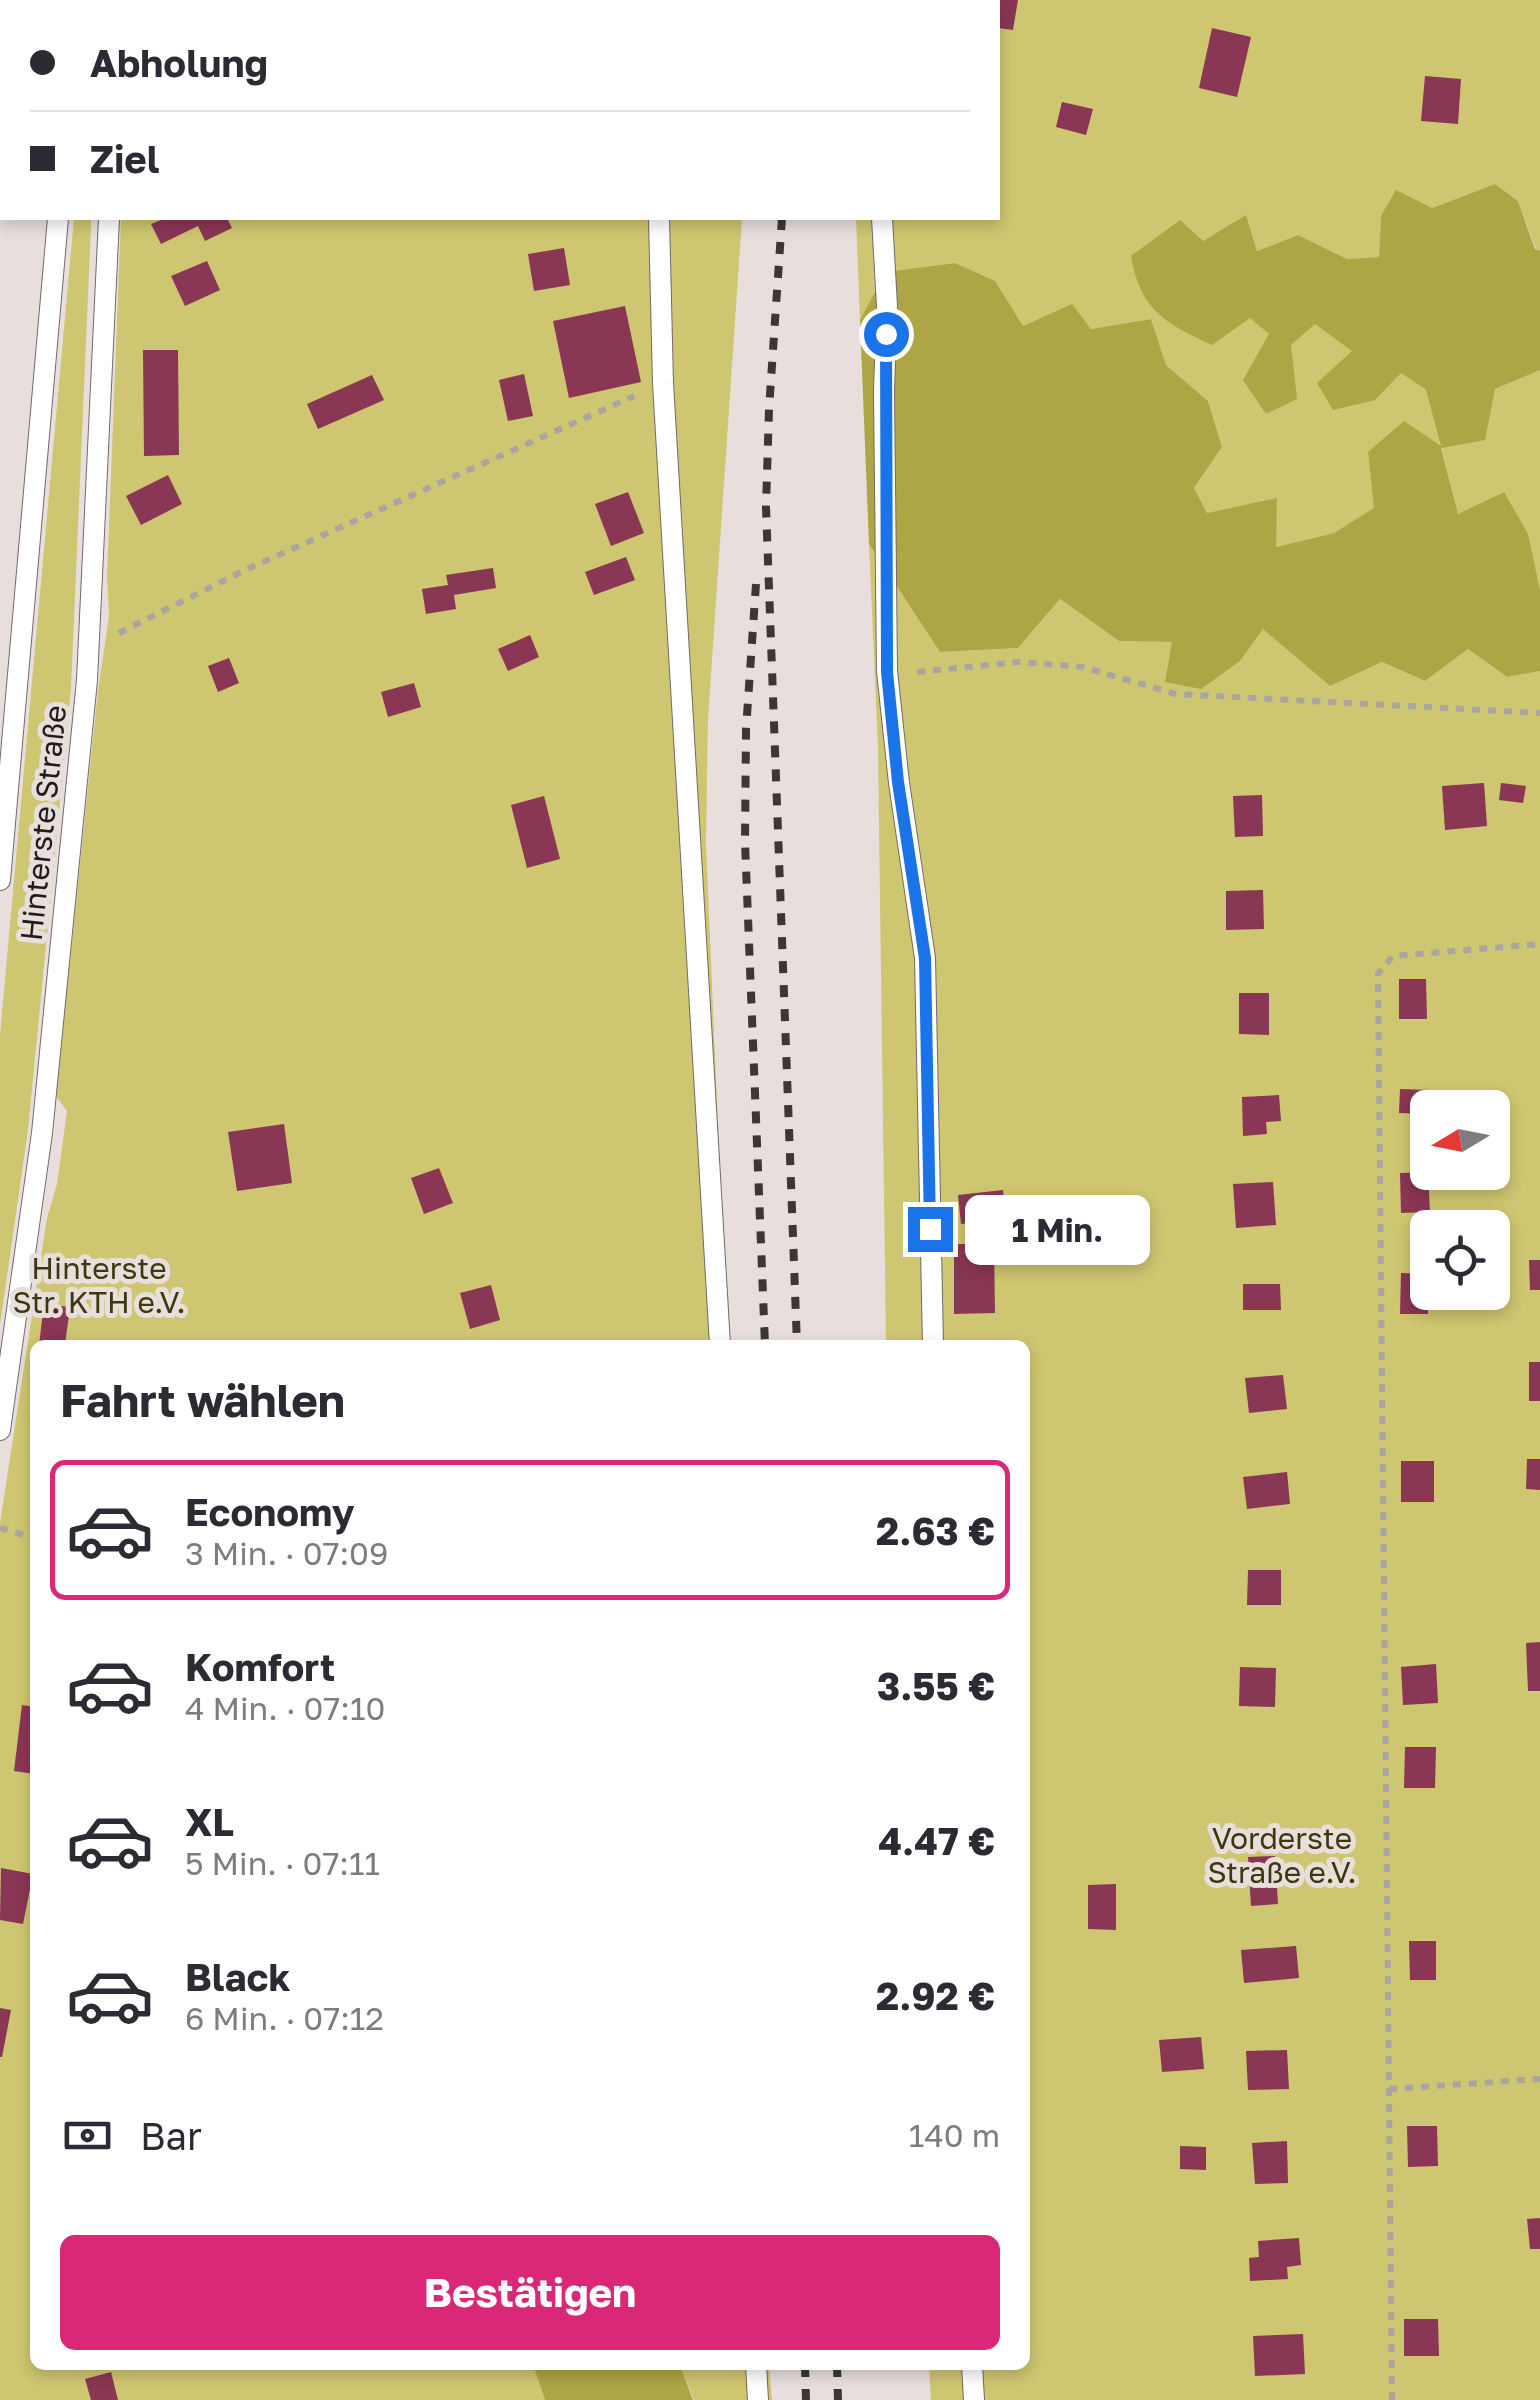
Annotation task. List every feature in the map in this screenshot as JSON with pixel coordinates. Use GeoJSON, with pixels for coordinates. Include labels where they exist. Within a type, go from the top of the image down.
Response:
{"type":"FeatureCollection","features":[{"type":"Feature","properties":{"kind":"lane"},"geometry":{"type":"LineString","coordinates":[[0,880],[58,220]]}},
{"type":"Feature","properties":{"kind":"lane","name":"Hinterste Straße"},"geometry":{"type":"LineString","coordinates":[[0,1430],[42,1133],[89,636],[109,220]]}},
{"type":"Feature","properties":{"kind":"lane"},"geometry":{"type":"LineString","coordinates":[[659,220],[663,383],[720,1340]]}},
{"type":"Feature","properties":{"kind":"lane"},"geometry":{"type":"LineString","coordinates":[[882,220],[887,306],[887,672],[898,782],[925,958],[932,1340]]}},
{"type":"Feature","properties":{"kind":"lane"},"geometry":{"type":"LineString","coordinates":[[756,2370],[758,2400]]}},
{"type":"Feature","properties":{"kind":"lane"},"geometry":{"type":"LineString","coordinates":[[972,2370],[974,2400]]}},
{"type":"Feature","properties":{"kind":"path"},"geometry":{"type":"LineString","coordinates":[[89,636],[125,632],[243,572],[663,383]]}},
{"type":"Feature","properties":{"kind":"path"},"geometry":{"type":"LineString","coordinates":[[887,672],[927,673],[1019,662],[1083,667],[1176,694],[1540,712]]}},
{"type":"Feature","properties":{"kind":"path"},"geometry":{"type":"LineString","coordinates":[[1392,2400],[1378,974],[1393,956],[1540,944]]}},
{"type":"Feature","properties":{"kind":"path"},"geometry":{"type":"LineString","coordinates":[[0,1528],[30,1537]]}},
{"type":"Feature","properties":{"kind":"path"},"geometry":{"type":"LineString","coordinates":[[1389,2090],[1540,2079]]}},
{"type":"Feature","properties":{"kind":"green space"},"geometry":{"type":"Polygon","coordinates":[[[1000,0],[1540,0],[1540,251],[1518,201],[1495,184],[1432,208],[1381,216],[1379,257],[1347,259],[1298,235],[1257,251],[1246,216],[1203,241],[1156,240],[1131,257],[1251,318],[1269,334],[1291,345],[1315,323],[1353,351],[1375,400],[1401,372],[1425,390],[1495,389],[1540,370],[1540,591],[1504,492],[1458,515],[1441,447],[1368,452],[1375,508],[1334,533],[1275,547],[1277,499],[1207,513],[1194,488],[1222,447],[1208,401],[1166,365],[1151,319],[1091,329],[1072,305],[1023,326],[994,281],[955,263],[893,271],[891,220],[1000,220],[1000,0]]]}},
{"type":"Feature","properties":{"kind":"green space"},"geometry":{"type":"Polygon","coordinates":[[[74,220],[91,220],[71,688],[28,1130],[0,1325],[0,1035],[74,220]]]}},
{"type":"Feature","properties":{"kind":"green space","name":"Hinterste Str. KTH e.V."},"geometry":{"type":"Polygon","coordinates":[[[121,220],[742,220],[708,719],[706,842],[727,1340],[30,1340],[30,2370],[535,2370],[545,2400],[0,2400],[0,1523],[67,1111],[56,1096],[109,616],[107,577],[121,220]]]}},
{"type":"Feature","properties":{"kind":"green space"},"geometry":{"type":"Polygon","coordinates":[[[856,220],[872,220],[875,292],[860,320],[856,220]]]}},
{"type":"Feature","properties":{"kind":"green space","name":"Vorderste Straße e.V."},"geometry":{"type":"Polygon","coordinates":[[[869,544],[940,652],[1018,648],[1060,599],[1119,641],[1173,642],[1240,661],[1263,628],[1330,686],[1382,662],[1425,681],[1468,649],[1507,677],[1540,671],[1540,2400],[931,2400],[929,2370],[1030,2370],[1030,1340],[886,1340],[878,749],[869,544]]]}},
{"type":"Feature","properties":{"kind":"green space"},"geometry":{"type":"Polygon","coordinates":[[[682,2370],[769,2370],[772,2400],[694,2400],[682,2370]]]}},
{"type":"Feature","properties":{"kind":"shaded area"},"geometry":{"type":"Polygon","coordinates":[[[1495,184],[1518,201],[1535,249],[1540,251],[1540,370],[1495,389],[1485,440],[1441,448],[1458,514],[1504,492],[1528,534],[1540,591],[1540,671],[1507,677],[1468,649],[1425,681],[1382,662],[1330,686],[1263,629],[1240,661],[1201,689],[1165,682],[1172,642],[1119,641],[1060,599],[1018,648],[940,652],[869,544],[860,320],[875,292],[893,271],[955,263],[995,281],[1023,326],[1072,304],[1091,329],[1151,319],[1166,365],[1208,401],[1222,447],[1194,488],[1207,513],[1277,498],[1276,547],[1334,533],[1374,508],[1368,452],[1404,421],[1441,446],[1426,390],[1401,373],[1375,400],[1333,410],[1317,383],[1352,351],[1315,324],[1291,345],[1297,399],[1266,414],[1243,380],[1269,334],[1250,318],[1212,345],[1181,329],[1148,302],[1131,256],[1180,220],[1203,241],[1246,215],[1257,251],[1298,235],[1347,259],[1379,257],[1381,216],[1396,190],[1432,208],[1495,184]]]}},
{"type":"Feature","properties":{"kind":"shaded area"},"geometry":{"type":"Polygon","coordinates":[[[535,2370],[682,2370],[693,2400],[545,2400],[535,2370]]]}},
{"type":"Feature","properties":{"kind":"building"},"geometry":{"type":"Polygon","coordinates":[[[1000,0],[1018,0],[1013,30],[1000,28],[1000,0]]]}},
{"type":"Feature","properties":{"kind":"building"},"geometry":{"type":"Polygon","coordinates":[[[1212,28],[1251,37],[1237,97],[1199,88],[1212,28]]]}},
{"type":"Feature","properties":{"kind":"building"},"geometry":{"type":"Polygon","coordinates":[[[1425,76],[1461,79],[1458,124],[1421,121],[1425,76]]]}},
{"type":"Feature","properties":{"kind":"building"},"geometry":{"type":"Polygon","coordinates":[[[1062,102],[1093,109],[1086,135],[1056,127],[1062,102]]]}},
{"type":"Feature","properties":{"kind":"building"},"geometry":{"type":"Polygon","coordinates":[[[161,220],[228,220],[232,228],[205,241],[198,226],[161,244],[151,224],[161,220]]]}},
{"type":"Feature","properties":{"kind":"building"},"geometry":{"type":"Polygon","coordinates":[[[564,248],[570,285],[534,291],[528,254],[564,248]]]}},
{"type":"Feature","properties":{"kind":"building"},"geometry":{"type":"Polygon","coordinates":[[[207,261],[220,290],[185,306],[171,276],[207,261]]]}},
{"type":"Feature","properties":{"kind":"building"},"geometry":{"type":"Polygon","coordinates":[[[625,306],[641,382],[569,398],[553,321],[625,306]]]}},
{"type":"Feature","properties":{"kind":"building"},"geometry":{"type":"Polygon","coordinates":[[[143,350],[178,350],[179,455],[144,456],[143,350]]]}},
{"type":"Feature","properties":{"kind":"building"},"geometry":{"type":"Polygon","coordinates":[[[524,374],[533,416],[508,421],[499,380],[524,374]]]}},
{"type":"Feature","properties":{"kind":"building"},"geometry":{"type":"Polygon","coordinates":[[[372,375],[384,400],[318,429],[307,404],[372,375]]]}},
{"type":"Feature","properties":{"kind":"building"},"geometry":{"type":"Polygon","coordinates":[[[168,475],[182,504],[141,525],[126,496],[168,475]]]}},
{"type":"Feature","properties":{"kind":"building"},"geometry":{"type":"Polygon","coordinates":[[[628,492],[644,533],[611,546],[595,504],[628,492]]]}},
{"type":"Feature","properties":{"kind":"building"},"geometry":{"type":"Polygon","coordinates":[[[626,557],[635,580],[594,595],[585,572],[626,557]]]}},
{"type":"Feature","properties":{"kind":"building"},"geometry":{"type":"Polygon","coordinates":[[[493,568],[496,588],[454,595],[456,609],[426,614],[422,589],[448,585],[446,575],[493,568]]]}},
{"type":"Feature","properties":{"kind":"building"},"geometry":{"type":"Polygon","coordinates":[[[530,635],[539,657],[508,671],[498,649],[530,635]]]}},
{"type":"Feature","properties":{"kind":"building"},"geometry":{"type":"Polygon","coordinates":[[[229,658],[239,683],[218,692],[208,666],[229,658]]]}},
{"type":"Feature","properties":{"kind":"building"},"geometry":{"type":"Polygon","coordinates":[[[414,683],[421,707],[388,717],[381,692],[414,683]]]}},
{"type":"Feature","properties":{"kind":"building"},"geometry":{"type":"Polygon","coordinates":[[[1484,783],[1487,826],[1445,830],[1442,786],[1484,783]]]}},
{"type":"Feature","properties":{"kind":"building"},"geometry":{"type":"Polygon","coordinates":[[[1501,783],[1526,786],[1523,803],[1499,800],[1501,783]]]}},
{"type":"Feature","properties":{"kind":"building"},"geometry":{"type":"Polygon","coordinates":[[[1262,795],[1263,836],[1235,837],[1233,796],[1262,795]]]}},
{"type":"Feature","properties":{"kind":"building"},"geometry":{"type":"Polygon","coordinates":[[[544,796],[560,859],[527,868],[511,805],[544,796]]]}},
{"type":"Feature","properties":{"kind":"building"},"geometry":{"type":"Polygon","coordinates":[[[1263,890],[1264,929],[1226,930],[1226,891],[1263,890]]]}},
{"type":"Feature","properties":{"kind":"building"},"geometry":{"type":"Polygon","coordinates":[[[1399,979],[1426,979],[1427,1019],[1399,1019],[1399,979]]]}},
{"type":"Feature","properties":{"kind":"building"},"geometry":{"type":"Polygon","coordinates":[[[1239,993],[1269,993],[1269,1035],[1239,1034],[1239,993]]]}},
{"type":"Feature","properties":{"kind":"building"},"geometry":{"type":"Polygon","coordinates":[[[1400,1089],[1430,1090],[1410,1090],[1410,1113],[1399,1113],[1400,1089]]]}},
{"type":"Feature","properties":{"kind":"building"},"geometry":{"type":"Polygon","coordinates":[[[1279,1095],[1281,1121],[1266,1122],[1267,1134],[1243,1136],[1242,1097],[1279,1095]]]}},
{"type":"Feature","properties":{"kind":"building"},"geometry":{"type":"Polygon","coordinates":[[[284,1124],[292,1183],[237,1191],[228,1132],[284,1124]]]}},
{"type":"Feature","properties":{"kind":"building"},"geometry":{"type":"Polygon","coordinates":[[[439,1168],[453,1203],[424,1214],[411,1178],[439,1168]]]}},
{"type":"Feature","properties":{"kind":"building"},"geometry":{"type":"Polygon","coordinates":[[[1400,1173],[1410,1173],[1410,1190],[1429,1190],[1430,1210],[1401,1213],[1400,1173]]]}},
{"type":"Feature","properties":{"kind":"building"},"geometry":{"type":"Polygon","coordinates":[[[1273,1182],[1276,1225],[1236,1228],[1233,1184],[1273,1182]]]}},
{"type":"Feature","properties":{"kind":"building"},"geometry":{"type":"Polygon","coordinates":[[[1003,1190],[1006,1220],[961,1224],[958,1195],[1003,1190]]]}},
{"type":"Feature","properties":{"kind":"building"},"geometry":{"type":"Polygon","coordinates":[[[954,1244],[994,1244],[995,1313],[954,1314],[954,1244]]]}},
{"type":"Feature","properties":{"kind":"building"},"geometry":{"type":"Polygon","coordinates":[[[1529,1260],[1540,1260],[1540,1290],[1530,1290],[1529,1260]]]}},
{"type":"Feature","properties":{"kind":"building"},"geometry":{"type":"Polygon","coordinates":[[[1401,1273],[1410,1273],[1410,1310],[1428,1310],[1428,1314],[1400,1314],[1401,1273]]]}},
{"type":"Feature","properties":{"kind":"building"},"geometry":{"type":"Polygon","coordinates":[[[1243,1284],[1280,1284],[1281,1310],[1243,1310],[1243,1284]]]}},
{"type":"Feature","properties":{"kind":"building"},"geometry":{"type":"Polygon","coordinates":[[[491,1285],[500,1320],[470,1329],[460,1293],[491,1285]]]}},
{"type":"Feature","properties":{"kind":"building"},"geometry":{"type":"Polygon","coordinates":[[[44,1304],[70,1307],[66,1340],[40,1340],[44,1304]]]}},
{"type":"Feature","properties":{"kind":"building"},"geometry":{"type":"Polygon","coordinates":[[[1529,1362],[1540,1362],[1540,1401],[1529,1401],[1529,1362]]]}},
{"type":"Feature","properties":{"kind":"building"},"geometry":{"type":"Polygon","coordinates":[[[1283,1375],[1287,1409],[1249,1413],[1245,1378],[1283,1375]]]}},
{"type":"Feature","properties":{"kind":"building"},"geometry":{"type":"Polygon","coordinates":[[[1527,1459],[1540,1459],[1540,1490],[1526,1489],[1527,1459]]]}},
{"type":"Feature","properties":{"kind":"building"},"geometry":{"type":"Polygon","coordinates":[[[1401,1461],[1434,1461],[1434,1502],[1401,1502],[1401,1461]]]}},
{"type":"Feature","properties":{"kind":"building"},"geometry":{"type":"Polygon","coordinates":[[[1287,1472],[1290,1504],[1247,1509],[1243,1477],[1287,1472]]]}},
{"type":"Feature","properties":{"kind":"building"},"geometry":{"type":"Polygon","coordinates":[[[1248,1570],[1281,1570],[1281,1605],[1247,1605],[1248,1570]]]}},
{"type":"Feature","properties":{"kind":"building"},"geometry":{"type":"Polygon","coordinates":[[[1540,1642],[1540,1691],[1528,1691],[1526,1643],[1540,1642]]]}},
{"type":"Feature","properties":{"kind":"building"},"geometry":{"type":"Polygon","coordinates":[[[1436,1664],[1438,1703],[1403,1705],[1401,1667],[1436,1664]]]}},
{"type":"Feature","properties":{"kind":"building"},"geometry":{"type":"Polygon","coordinates":[[[1240,1667],[1276,1668],[1275,1707],[1239,1706],[1240,1667]]]}},
{"type":"Feature","properties":{"kind":"building"},"geometry":{"type":"Polygon","coordinates":[[[22,1705],[30,1706],[30,1773],[14,1771],[22,1705]]]}},
{"type":"Feature","properties":{"kind":"building"},"geometry":{"type":"Polygon","coordinates":[[[1405,1747],[1436,1747],[1435,1788],[1404,1788],[1405,1747]]]}},
{"type":"Feature","properties":{"kind":"building"},"geometry":{"type":"Polygon","coordinates":[[[1275,1856],[1278,1904],[1251,1906],[1248,1857],[1275,1856]]]}},
{"type":"Feature","properties":{"kind":"building"},"geometry":{"type":"Polygon","coordinates":[[[1,1868],[30,1873],[23,1924],[0,1920],[1,1868]]]}},
{"type":"Feature","properties":{"kind":"building"},"geometry":{"type":"Polygon","coordinates":[[[1116,1884],[1116,1930],[1088,1929],[1088,1885],[1116,1884]]]}},
{"type":"Feature","properties":{"kind":"building"},"geometry":{"type":"Polygon","coordinates":[[[1409,1941],[1436,1941],[1436,1980],[1410,1980],[1409,1941]]]}},
{"type":"Feature","properties":{"kind":"building"},"geometry":{"type":"Polygon","coordinates":[[[1296,1946],[1299,1978],[1244,1983],[1241,1950],[1296,1946]]]}},
{"type":"Feature","properties":{"kind":"building"},"geometry":{"type":"Polygon","coordinates":[[[0,2008],[11,2010],[2,2057],[0,2057],[0,2008]]]}},
{"type":"Feature","properties":{"kind":"building"},"geometry":{"type":"Polygon","coordinates":[[[1201,2037],[1204,2069],[1162,2072],[1159,2040],[1201,2037]]]}},
{"type":"Feature","properties":{"kind":"building"},"geometry":{"type":"Polygon","coordinates":[[[1287,2050],[1289,2089],[1248,2090],[1246,2051],[1287,2050]]]}},
{"type":"Feature","properties":{"kind":"building"},"geometry":{"type":"Polygon","coordinates":[[[1407,2126],[1437,2126],[1438,2166],[1408,2167],[1407,2126]]]}},
{"type":"Feature","properties":{"kind":"building"},"geometry":{"type":"Polygon","coordinates":[[[1287,2141],[1288,2183],[1255,2184],[1252,2143],[1287,2141]]]}},
{"type":"Feature","properties":{"kind":"building"},"geometry":{"type":"Polygon","coordinates":[[[1180,2146],[1206,2147],[1206,2170],[1180,2169],[1180,2146]]]}},
{"type":"Feature","properties":{"kind":"building"},"geometry":{"type":"Polygon","coordinates":[[[1540,2218],[1540,2249],[1530,2249],[1527,2219],[1540,2218]]]}},
{"type":"Feature","properties":{"kind":"building"},"geometry":{"type":"Polygon","coordinates":[[[1299,2238],[1301,2265],[1287,2267],[1288,2279],[1250,2281],[1249,2258],[1259,2257],[1258,2241],[1299,2238]]]}},
{"type":"Feature","properties":{"kind":"building"},"geometry":{"type":"Polygon","coordinates":[[[1404,2319],[1438,2319],[1439,2356],[1404,2356],[1404,2319]]]}},
{"type":"Feature","properties":{"kind":"building"},"geometry":{"type":"Polygon","coordinates":[[[1303,2334],[1305,2374],[1255,2376],[1253,2336],[1303,2334]]]}},
{"type":"Feature","properties":{"kind":"building"},"geometry":{"type":"Polygon","coordinates":[[[111,2372],[118,2400],[91,2400],[85,2379],[111,2372]]]}},
{"type":"Feature","properties":{"kind":"railway"},"geometry":{"type":"LineString","coordinates":[[782,220],[766,507],[797,1340]]}},
{"type":"Feature","properties":{"kind":"railway"},"geometry":{"type":"LineString","coordinates":[[756,584],[746,730],[745,842],[765,1340]]}},
{"type":"Feature","properties":{"kind":"railway"},"geometry":{"type":"LineString","coordinates":[[805,2370],[806,2400]]}},
{"type":"Feature","properties":{"kind":"railway"},"geometry":{"type":"LineString","coordinates":[[837,2370],[838,2400]]}},
{"type":"Feature","properties":{"kind":"route"},"geometry":{"type":"LineString","coordinates":[[886,334],[887,672],[898,782],[925,958],[930,1229]]}}]}
